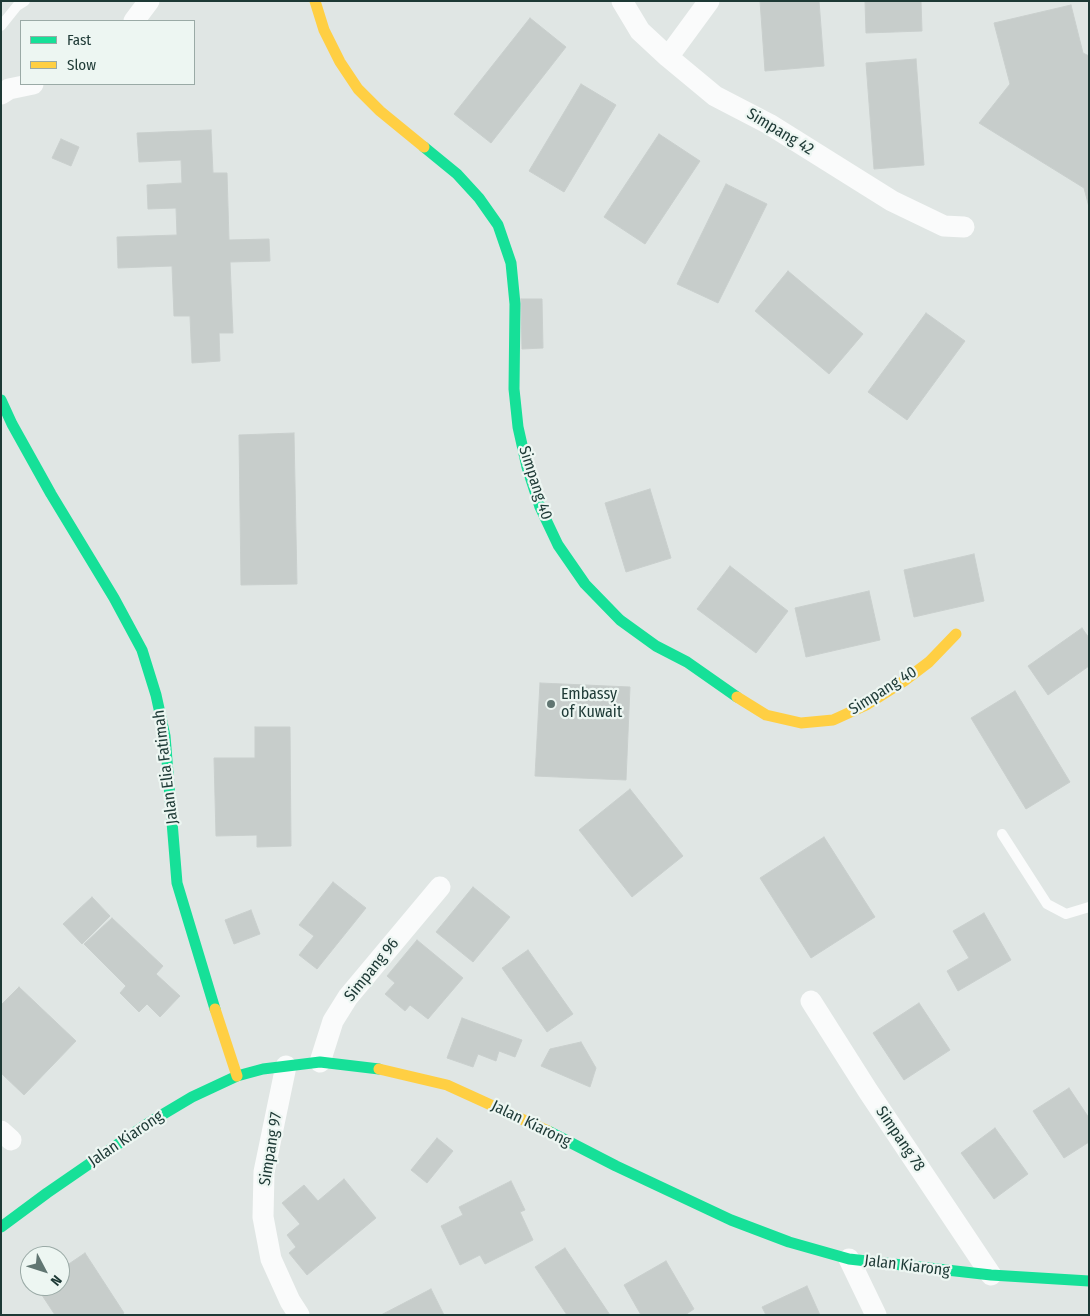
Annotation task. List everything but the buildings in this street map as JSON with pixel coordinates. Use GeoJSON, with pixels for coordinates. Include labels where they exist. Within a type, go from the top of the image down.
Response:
{"type":"FeatureCollection","features":[{"type":"Feature","properties":{"kind":"street"},"geometry":{"type":"LineString","coordinates":[[135,20],[149,1]]}},
{"type":"Feature","properties":{"kind":"street","name":"Simpang 40"},"geometry":{"type":"LineString","coordinates":[[315,1],[324,30],[340,62],[358,89],[380,111],[457,174],[479,198],[498,225],[511,263],[515,304],[514,389],[518,427],[527,467],[540,507],[558,545],[585,584],[620,620],[656,646],[687,662],[732,694],[766,715],[801,723],[833,720],[866,705],[904,682],[929,662],[956,634]]}},
{"type":"Feature","properties":{"kind":"street","name":"Simpang 42"},"geometry":{"type":"LineString","coordinates":[[622,1],[640,31],[715,96],[769,124],[892,201],[944,226],[964,227]]}},
{"type":"Feature","properties":{"kind":"street"},"geometry":{"type":"LineString","coordinates":[[668,57],[709,1]]}},
{"type":"Feature","properties":{"kind":"street"},"geometry":{"type":"LineString","coordinates":[[1,94],[9,89],[28,85]]}},
{"type":"Feature","properties":{"kind":"street","name":"Jalan Elia Fatimah"},"geometry":{"type":"LineString","coordinates":[[1,400],[12,424],[51,494],[114,598],[142,650],[156,695],[165,736],[177,884],[237,1076]]}},
{"type":"Feature","properties":{"kind":"street","name":"Simpang 96"},"geometry":{"type":"LineString","coordinates":[[320,1062],[333,1021],[348,997],[440,887]]}},
{"type":"Feature","properties":{"kind":"street","name":"Simpang 78"},"geometry":{"type":"LineString","coordinates":[[811,1001],[868,1091],[991,1275]]}},
{"type":"Feature","properties":{"kind":"street","name":"Jalan Kiarong"},"geometry":{"type":"LineString","coordinates":[[1,1227],[47,1192],[150,1122],[192,1097],[237,1076],[263,1069],[320,1062],[381,1069],[446,1085],[530,1121],[616,1166],[731,1220],[789,1242],[849,1259],[918,1268],[1089,1281]]}},
{"type":"Feature","properties":{"kind":"street","name":"Simpang 97"},"geometry":{"type":"LineString","coordinates":[[286,1066],[264,1172],[263,1217],[271,1259],[290,1302],[299,1315]]}},
{"type":"Feature","properties":{"kind":"street"},"geometry":{"type":"LineString","coordinates":[[849,1259],[876,1315]]}},
{"type":"Feature","properties":{"kind":"lane"},"geometry":{"type":"LineString","coordinates":[[1,26],[18,6],[25,1]]}},
{"type":"Feature","properties":{"kind":"lane"},"geometry":{"type":"LineString","coordinates":[[1002,834],[1047,904],[1066,914],[1089,907]]}},
{"type":"Feature","properties":{"kind":"traffic: fast"},"geometry":{"type":"LineString","coordinates":[[424,147],[457,174],[479,198],[498,225],[511,263],[515,304],[514,389],[518,427],[527,467],[540,507],[558,545],[585,584],[620,620],[656,646],[687,662],[737,697]]}},
{"type":"Feature","properties":{"kind":"traffic: fast"},"geometry":{"type":"LineString","coordinates":[[1,400],[12,424],[51,494],[114,598],[142,650],[156,695],[165,736],[177,883],[215,1009]]}},
{"type":"Feature","properties":{"kind":"traffic: fast"},"geometry":{"type":"LineString","coordinates":[[1,1227],[150,1122],[192,1097],[237,1076],[263,1069],[320,1062],[379,1069]]}},
{"type":"Feature","properties":{"kind":"traffic: fast"},"geometry":{"type":"LineString","coordinates":[[548,1131],[616,1166],[731,1220],[789,1242],[849,1259],[991,1275],[1089,1281]]}},
{"type":"Feature","properties":{"kind":"traffic: slow"},"geometry":{"type":"LineString","coordinates":[[315,1],[324,30],[340,62],[358,89],[380,111],[424,147]]}},
{"type":"Feature","properties":{"kind":"traffic: slow"},"geometry":{"type":"LineString","coordinates":[[737,697],[766,715],[801,723],[833,720],[866,705],[904,681],[929,662],[956,634]]}},
{"type":"Feature","properties":{"kind":"traffic: slow"},"geometry":{"type":"LineString","coordinates":[[215,1009],[237,1076]]}},
{"type":"Feature","properties":{"kind":"traffic: slow"},"geometry":{"type":"LineString","coordinates":[[379,1069],[447,1085],[548,1131]]}},
{"type":"Feature","properties":{"kind":"place","name":"Embassy of Kuwait"},"geometry":{"type":"Point","coordinates":[551,704]}}]}
